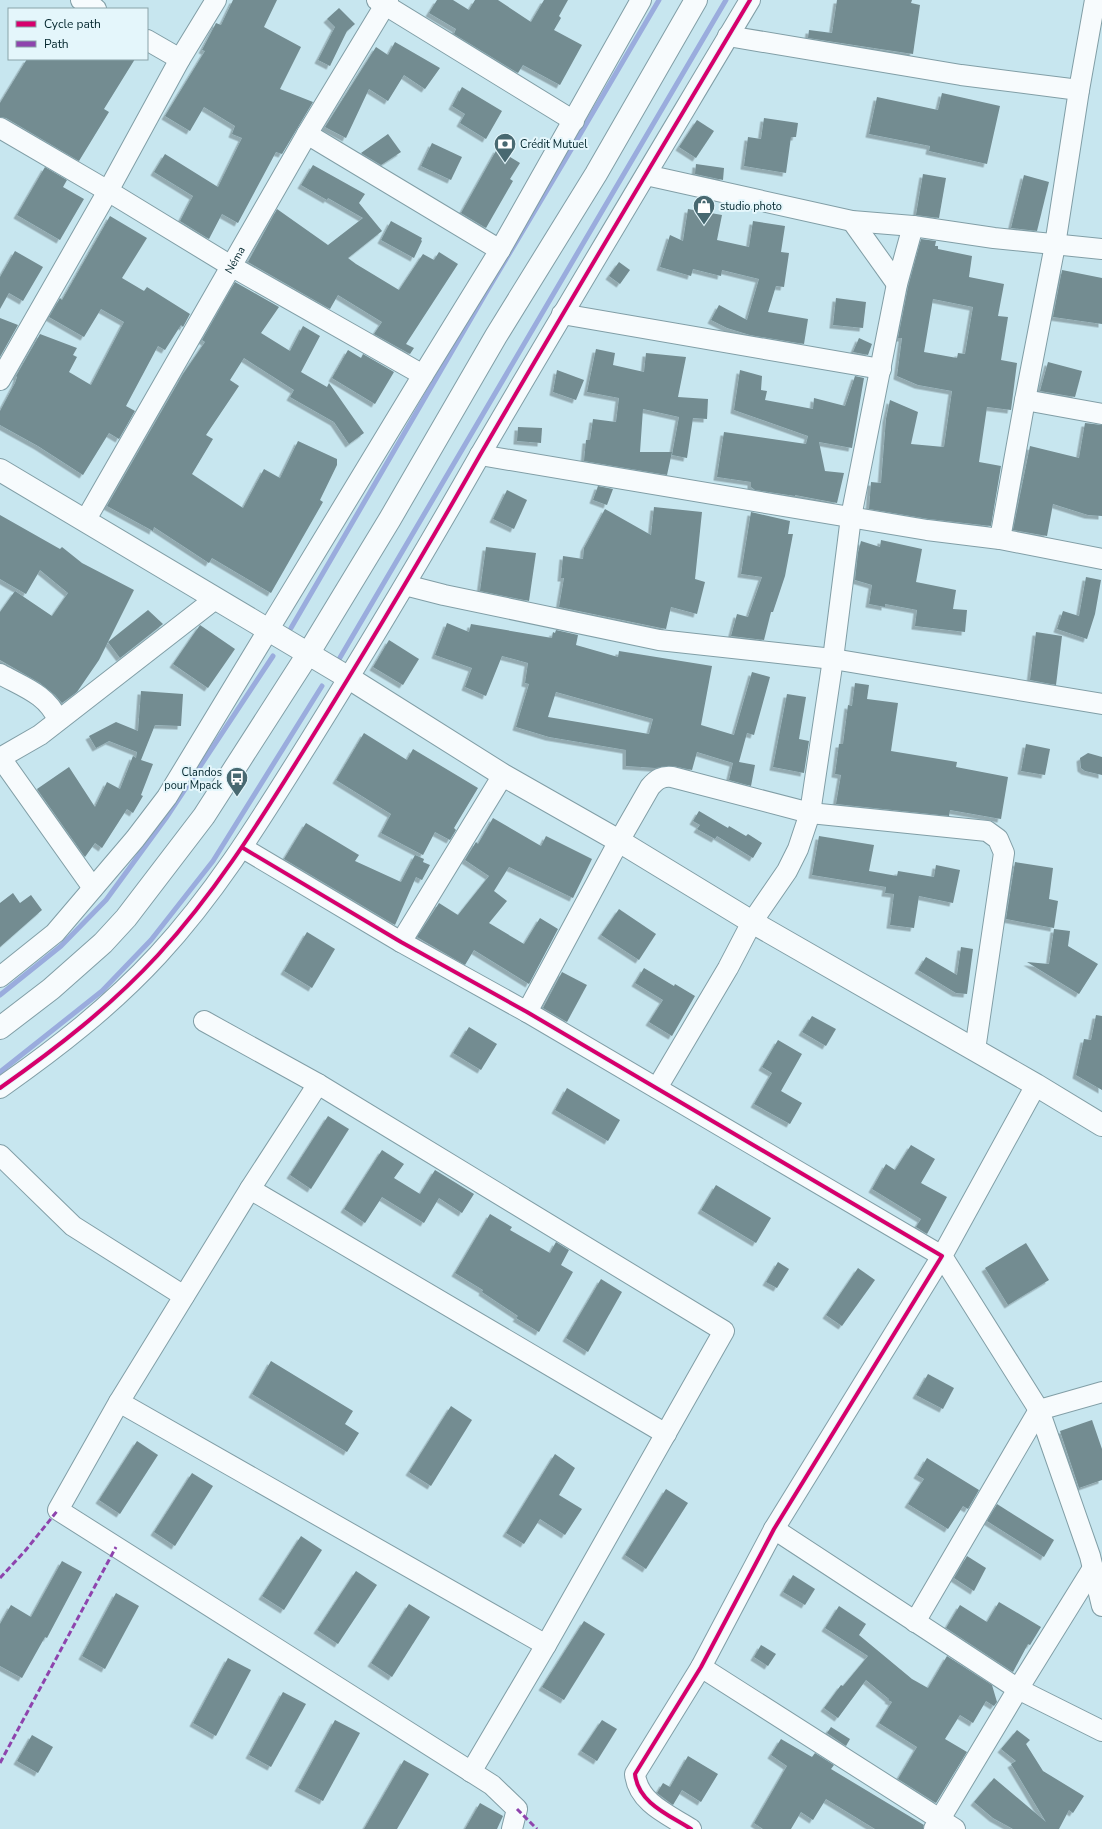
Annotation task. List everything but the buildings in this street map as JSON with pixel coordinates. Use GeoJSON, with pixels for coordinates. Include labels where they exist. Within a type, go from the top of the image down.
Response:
{"type":"FeatureCollection","features":[{"type":"Feature","properties":{"kind":"main road"},"geometry":{"type":"LineString","coordinates":[[0,1028],[36,1002],[103,943],[126,918],[204,816],[308,654],[390,519],[496,336],[596,174],[696,0]]}},
{"type":"Feature","properties":{"kind":"main road"},"geometry":{"type":"LineString","coordinates":[[0,470],[349,678],[503,775],[619,841],[752,922],[976,1050],[1102,1125]]}},
{"type":"Feature","properties":{"kind":"street"},"geometry":{"type":"LineString","coordinates":[[81,0],[94,8]]}},
{"type":"Feature","properties":{"kind":"street"},"geometry":{"type":"LineString","coordinates":[[0,380],[108,191],[180,60],[216,0]]}},
{"type":"Feature","properties":{"kind":"street"},"geometry":{"type":"LineString","coordinates":[[0,977],[55,933],[135,839],[167,797],[500,250],[641,0]]}},
{"type":"Feature","properties":{"kind":"street"},"geometry":{"type":"LineString","coordinates":[[0,1088],[38,1062],[97,1015],[157,956],[199,908],[243,848],[405,585],[562,314],[750,0]]}},
{"type":"Feature","properties":{"kind":"street"},"geometry":{"type":"LineString","coordinates":[[1000,539],[1055,245],[1079,90],[1095,0]]}},
{"type":"Feature","properties":{"kind":"street"},"geometry":{"type":"LineString","coordinates":[[383,2],[574,121]]}},
{"type":"Feature","properties":{"kind":"street","name":"Néma"},"geometry":{"type":"LineString","coordinates":[[85,521],[383,2]]}},
{"type":"Feature","properties":{"kind":"street"},"geometry":{"type":"LineString","coordinates":[[728,36],[961,75],[1079,90]]}},
{"type":"Feature","properties":{"kind":"street"},"geometry":{"type":"LineString","coordinates":[[148,41],[180,60]]}},
{"type":"Feature","properties":{"kind":"street"},"geometry":{"type":"LineString","coordinates":[[0,128],[108,191],[231,266],[423,375]]}},
{"type":"Feature","properties":{"kind":"street"},"geometry":{"type":"LineString","coordinates":[[307,134],[500,250]]}},
{"type":"Feature","properties":{"kind":"street"},"geometry":{"type":"LineString","coordinates":[[646,175],[852,221],[913,226],[1055,245],[1102,249]]}},
{"type":"Feature","properties":{"kind":"street"},"geometry":{"type":"LineString","coordinates":[[852,221],[897,284]]}},
{"type":"Feature","properties":{"kind":"street"},"geometry":{"type":"LineString","coordinates":[[657,1088],[728,968],[752,922],[787,870],[798,849],[810,813],[833,660],[852,517],[897,284],[913,226]]}},
{"type":"Feature","properties":{"kind":"street"},"geometry":{"type":"LineString","coordinates":[[562,314],[881,369]]}},
{"type":"Feature","properties":{"kind":"street"},"geometry":{"type":"LineString","coordinates":[[1025,400],[1102,414]]}},
{"type":"Feature","properties":{"kind":"street"},"geometry":{"type":"LineString","coordinates":[[480,455],[928,530],[1000,539],[1102,559]]}},
{"type":"Feature","properties":{"kind":"street"},"geometry":{"type":"LineString","coordinates":[[405,585],[444,595],[659,640],[833,660],[1102,704]]}},
{"type":"Feature","properties":{"kind":"street"},"geometry":{"type":"LineString","coordinates":[[93,888],[0,758],[40,735],[215,598]]}},
{"type":"Feature","properties":{"kind":"street"},"geometry":{"type":"LineString","coordinates":[[0,674],[42,697],[53,709],[58,720]]}},
{"type":"Feature","properties":{"kind":"street"},"geometry":{"type":"LineString","coordinates":[[401,942],[503,775]]}},
{"type":"Feature","properties":{"kind":"street"},"geometry":{"type":"LineString","coordinates":[[527,1012],[650,786],[656,780],[664,776],[810,813],[987,831],[998,839],[1004,853],[976,1050]]}},
{"type":"Feature","properties":{"kind":"street"},"geometry":{"type":"LineString","coordinates":[[243,848],[401,942],[527,1012],[942,1256],[1039,1410],[1095,1558],[1102,1606]]}},
{"type":"Feature","properties":{"kind":"street"},"geometry":{"type":"LineString","coordinates":[[204,1021],[318,1084],[724,1331],[546,1645],[471,1772]]}},
{"type":"Feature","properties":{"kind":"street"},"geometry":{"type":"LineString","coordinates":[[318,1084],[250,1190],[119,1402],[58,1510],[492,1785],[517,1809],[512,1829]]}},
{"type":"Feature","properties":{"kind":"street"},"geometry":{"type":"LineString","coordinates":[[691,1829],[654,1806],[642,1795],[636,1784],[635,1774],[701,1667],[774,1529],[942,1256],[1036,1085]]}},
{"type":"Feature","properties":{"kind":"street"},"geometry":{"type":"LineString","coordinates":[[0,1155],[73,1226],[184,1296]]}},
{"type":"Feature","properties":{"kind":"street"},"geometry":{"type":"LineString","coordinates":[[250,1190],[666,1434]]}},
{"type":"Feature","properties":{"kind":"street"},"geometry":{"type":"LineString","coordinates":[[915,1622],[1039,1410],[1102,1392]]}},
{"type":"Feature","properties":{"kind":"street"},"geometry":{"type":"LineString","coordinates":[[119,1402],[546,1645]]}},
{"type":"Feature","properties":{"kind":"street"},"geometry":{"type":"LineString","coordinates":[[774,1529],[1018,1689],[1102,1731]]}},
{"type":"Feature","properties":{"kind":"street"},"geometry":{"type":"LineString","coordinates":[[701,1667],[943,1826],[1018,1689],[1095,1558]]}},
{"type":"Feature","properties":{"kind":"waterway"},"geometry":{"type":"LineString","coordinates":[[291,628],[487,291],[659,0]]}},
{"type":"Feature","properties":{"kind":"waterway"},"geometry":{"type":"LineString","coordinates":[[338,661],[726,0]]}},
{"type":"Feature","properties":{"kind":"waterway"},"geometry":{"type":"LineString","coordinates":[[0,995],[61,946],[106,900],[166,818],[273,656]]}},
{"type":"Feature","properties":{"kind":"waterway"},"geometry":{"type":"LineString","coordinates":[[0,1072],[102,991],[151,940],[213,861],[322,686]]}},
{"type":"Feature","properties":{"kind":"marked path"},"geometry":{"type":"LineString","coordinates":[[0,1578],[25,1551],[58,1510]]}},
{"type":"Feature","properties":{"kind":"marked path"},"geometry":{"type":"LineString","coordinates":[[0,1763],[116,1547]]}},
{"type":"Feature","properties":{"kind":"marked path"},"geometry":{"type":"LineString","coordinates":[[517,1809],[537,1829]]}},
{"type":"Feature","properties":{"kind":"cycle path"},"geometry":{"type":"LineString","coordinates":[[0,1088],[63,1042],[122,992],[180,930],[220,879],[291,770],[375,635],[547,341],[750,0]]}},
{"type":"Feature","properties":{"kind":"cycle path"},"geometry":{"type":"LineString","coordinates":[[243,848],[401,942],[527,1012],[942,1256],[774,1529],[701,1667],[635,1774],[637,1784],[648,1800],[664,1813],[691,1829]]}},
{"type":"Feature","properties":{"kind":"place","name":"Crédit Mutuel"},"geometry":{"type":"Point","coordinates":[505,164]}},
{"type":"Feature","properties":{"kind":"place","name":"studio photo"},"geometry":{"type":"Point","coordinates":[704,226]}},
{"type":"Feature","properties":{"kind":"place","name":"Clandos pour Mpack"},"geometry":{"type":"Point","coordinates":[237,798]}}]}
